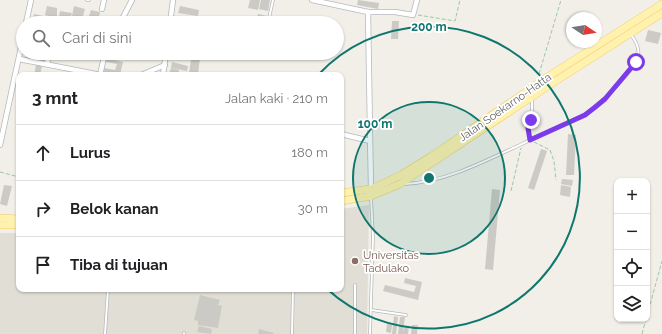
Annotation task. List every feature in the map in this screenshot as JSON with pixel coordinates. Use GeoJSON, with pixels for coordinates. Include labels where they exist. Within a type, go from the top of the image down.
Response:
{"type":"FeatureCollection","features":[{"type":"Feature","properties":{"kind":"main road","name":"Jalan Soekarno-Hatta"},"geometry":{"type":"LineString","coordinates":[[344,193],[371,193],[432,156],[536,85],[662,4]]}},
{"type":"Feature","properties":{"kind":"main road","name":"Jalan Soekarno-Hatta"},"geometry":{"type":"LineString","coordinates":[[344,200],[400,184],[662,13]]}},
{"type":"Feature","properties":{"kind":"main road"},"geometry":{"type":"LineString","coordinates":[[523,94],[525,102]]}},
{"type":"Feature","properties":{"kind":"main road"},"geometry":{"type":"LineString","coordinates":[[0,218],[16,219]]}},
{"type":"Feature","properties":{"kind":"main road"},"geometry":{"type":"LineString","coordinates":[[0,225],[16,225]]}},
{"type":"Feature","properties":{"kind":"street"},"geometry":{"type":"LineString","coordinates":[[28,16],[32,0]]}},
{"type":"Feature","properties":{"kind":"street"},"geometry":{"type":"LineString","coordinates":[[102,9],[104,0]]}},
{"type":"Feature","properties":{"kind":"street"},"geometry":{"type":"LineString","coordinates":[[124,16],[132,0]]}},
{"type":"Feature","properties":{"kind":"street"},"geometry":{"type":"LineString","coordinates":[[171,16],[173,0]]}},
{"type":"Feature","properties":{"kind":"street"},"geometry":{"type":"LineString","coordinates":[[312,0],[368,12],[414,14],[417,0]]}},
{"type":"Feature","properties":{"kind":"street"},"geometry":{"type":"LineString","coordinates":[[368,12],[371,193]]}},
{"type":"Feature","properties":{"kind":"street"},"geometry":{"type":"LineString","coordinates":[[0,144],[19,60]]}},
{"type":"Feature","properties":{"kind":"street"},"geometry":{"type":"LineString","coordinates":[[25,60],[82,72]]}},
{"type":"Feature","properties":{"kind":"street"},"geometry":{"type":"LineString","coordinates":[[47,64],[48,60]]}},
{"type":"Feature","properties":{"kind":"street"},"geometry":{"type":"LineString","coordinates":[[101,72],[103,60]]}},
{"type":"Feature","properties":{"kind":"street"},"geometry":{"type":"LineString","coordinates":[[164,72],[165,60]]}},
{"type":"Feature","properties":{"kind":"street"},"geometry":{"type":"LineString","coordinates":[[148,72],[165,65]]}},
{"type":"Feature","properties":{"kind":"street"},"geometry":{"type":"LineString","coordinates":[[344,135],[370,140]]}},
{"type":"Feature","properties":{"kind":"lane"},"geometry":{"type":"LineString","coordinates":[[270,16],[273,0]]}},
{"type":"Feature","properties":{"kind":"lane"},"geometry":{"type":"LineString","coordinates":[[400,184],[419,184],[437,179],[497,157],[585,115],[605,99],[638,58],[637,42],[630,33]]}},
{"type":"Feature","properties":{"kind":"lane"},"geometry":{"type":"LineString","coordinates":[[530,140],[528,128],[532,116],[532,97]]}},
{"type":"Feature","properties":{"kind":"lane"},"geometry":{"type":"LineString","coordinates":[[370,334],[373,237],[371,193]]}},
{"type":"Feature","properties":{"kind":"lane"},"geometry":{"type":"LineString","coordinates":[[355,285],[355,334]]}},
{"type":"Feature","properties":{"kind":"lane"},"geometry":{"type":"LineString","coordinates":[[105,334],[108,292]]}},
{"type":"Feature","properties":{"kind":"lane"},"geometry":{"type":"LineString","coordinates":[[292,334],[294,292]]}},
{"type":"Feature","properties":{"kind":"lane"},"geometry":{"type":"LineString","coordinates":[[371,310],[406,315]]}},
{"type":"Feature","properties":{"kind":"path"},"geometry":{"type":"LineString","coordinates":[[414,14],[454,21],[460,0]]}},
{"type":"Feature","properties":{"kind":"path"},"geometry":{"type":"LineString","coordinates":[[536,85],[561,0]]}},
{"type":"Feature","properties":{"kind":"path"},"geometry":{"type":"LineString","coordinates":[[530,140],[550,150],[554,161],[556,180]]}},
{"type":"Feature","properties":{"kind":"path"},"geometry":{"type":"LineString","coordinates":[[511,191],[522,144]]}},
{"type":"Feature","properties":{"kind":"path"},"geometry":{"type":"LineString","coordinates":[[0,172],[16,177]]}},
{"type":"Feature","properties":{"kind":"path"},"geometry":{"type":"LineString","coordinates":[[650,305],[662,261]]}},
{"type":"Feature","properties":{"kind":"path"},"geometry":{"type":"LineString","coordinates":[[642,334],[645,322]]}},
{"type":"Feature","properties":{"kind":"shaded area","name":"Universitas Tadulako"},"geometry":{"type":"Polygon","coordinates":[[[369,205],[367,334],[0,334],[0,233],[16,233],[16,292],[344,292],[344,209],[369,205]]]}},
{"type":"Feature","properties":{"kind":"building"},"geometry":{"type":"Polygon","coordinates":[[[250,0],[260,0],[258,10],[248,8],[250,0]]]}},
{"type":"Feature","properties":{"kind":"building"},"geometry":{"type":"Polygon","coordinates":[[[261,0],[270,0],[268,11],[259,9],[261,0]]]}},
{"type":"Feature","properties":{"kind":"building"},"geometry":{"type":"Polygon","coordinates":[[[358,0],[379,3],[378,9],[357,5],[358,0]]]}},
{"type":"Feature","properties":{"kind":"building"},"geometry":{"type":"Polygon","coordinates":[[[47,6],[57,8],[57,16],[45,15],[47,6]]]}},
{"type":"Feature","properties":{"kind":"building"},"geometry":{"type":"Polygon","coordinates":[[[74,6],[85,9],[83,16],[72,16],[74,6]]]}},
{"type":"Feature","properties":{"kind":"building"},"geometry":{"type":"Polygon","coordinates":[[[180,6],[199,10],[198,16],[178,13],[180,6]]]}},
{"type":"Feature","properties":{"kind":"building"},"geometry":{"type":"Polygon","coordinates":[[[91,10],[100,12],[99,16],[89,16],[91,10]]]}},
{"type":"Feature","properties":{"kind":"building"},"geometry":{"type":"Polygon","coordinates":[[[60,11],[72,13],[71,16],[59,16],[60,11]]]}},
{"type":"Feature","properties":{"kind":"building"},"geometry":{"type":"Polygon","coordinates":[[[392,21],[399,21],[398,39],[391,39],[392,21]]]}},
{"type":"Feature","properties":{"kind":"building"},"geometry":{"type":"Polygon","coordinates":[[[648,30],[661,33],[658,44],[645,41],[648,30]]]}},
{"type":"Feature","properties":{"kind":"building"},"geometry":{"type":"Polygon","coordinates":[[[106,60],[114,60],[123,62],[121,72],[103,72],[104,68],[115,70],[117,64],[106,62],[106,60]]]}},
{"type":"Feature","properties":{"kind":"building"},"geometry":{"type":"Polygon","coordinates":[[[191,60],[200,60],[198,72],[189,72],[191,60]]]}},
{"type":"Feature","properties":{"kind":"building"},"geometry":{"type":"Polygon","coordinates":[[[172,62],[188,66],[187,71],[171,68],[172,62]]]}},
{"type":"Feature","properties":{"kind":"building"},"geometry":{"type":"Polygon","coordinates":[[[36,65],[42,66],[41,72],[35,72],[36,65]]]}},
{"type":"Feature","properties":{"kind":"building"},"geometry":{"type":"Polygon","coordinates":[[[171,68],[179,70],[179,72],[170,72],[171,68]]]}},
{"type":"Feature","properties":{"kind":"building"},"geometry":{"type":"Polygon","coordinates":[[[568,134],[576,135],[574,175],[566,175],[568,134]]]}},
{"type":"Feature","properties":{"kind":"building"},"geometry":{"type":"Polygon","coordinates":[[[541,149],[547,151],[534,190],[528,188],[541,149]]]}},
{"type":"Feature","properties":{"kind":"building"},"geometry":{"type":"Polygon","coordinates":[[[562,179],[573,180],[572,186],[561,184],[562,179]]]}},
{"type":"Feature","properties":{"kind":"building"},"geometry":{"type":"Polygon","coordinates":[[[4,185],[12,186],[7,206],[0,204],[4,185]]]}},
{"type":"Feature","properties":{"kind":"building"},"geometry":{"type":"Polygon","coordinates":[[[561,185],[571,187],[570,197],[560,195],[561,185]]]}},
{"type":"Feature","properties":{"kind":"building"},"geometry":{"type":"Polygon","coordinates":[[[492,189],[500,190],[493,270],[485,269],[492,189]]]}},
{"type":"Feature","properties":{"kind":"building"},"geometry":{"type":"Polygon","coordinates":[[[405,278],[422,282],[418,300],[383,291],[385,285],[414,292],[416,286],[404,283],[405,278]]]}},
{"type":"Feature","properties":{"kind":"building"},"geometry":{"type":"Polygon","coordinates":[[[200,295],[220,300],[218,305],[222,306],[218,328],[198,325],[198,321],[194,320],[200,295]]]}},
{"type":"Feature","properties":{"kind":"building"},"geometry":{"type":"Polygon","coordinates":[[[394,316],[398,317],[396,334],[392,334],[394,316]]]}},
{"type":"Feature","properties":{"kind":"building"},"geometry":{"type":"Polygon","coordinates":[[[400,317],[405,317],[403,331],[405,326],[409,326],[408,334],[398,334],[400,317]]]}},
{"type":"Feature","properties":{"kind":"building"},"geometry":{"type":"Polygon","coordinates":[[[387,324],[392,325],[391,333],[386,332],[387,324]]]}},
{"type":"Feature","properties":{"kind":"building"},"geometry":{"type":"Polygon","coordinates":[[[412,325],[418,325],[417,334],[411,334],[412,325]]]}},
{"type":"Feature","properties":{"kind":"building"},"geometry":{"type":"Polygon","coordinates":[[[199,326],[212,329],[211,334],[197,332],[199,326]]]}},
{"type":"Feature","properties":{"kind":"building"},"geometry":{"type":"Polygon","coordinates":[[[259,329],[274,333],[258,334],[259,329]]]}},
{"type":"Feature","properties":{"kind":"place","name":"Universitas Tadulako"},"geometry":{"type":"Point","coordinates":[355,261]}},
{"type":"Feature","properties":{"kind":"route"},"geometry":{"type":"LineString","coordinates":[[531,120],[528,128],[530,140],[585,115],[605,99],[636,62]]}}]}
